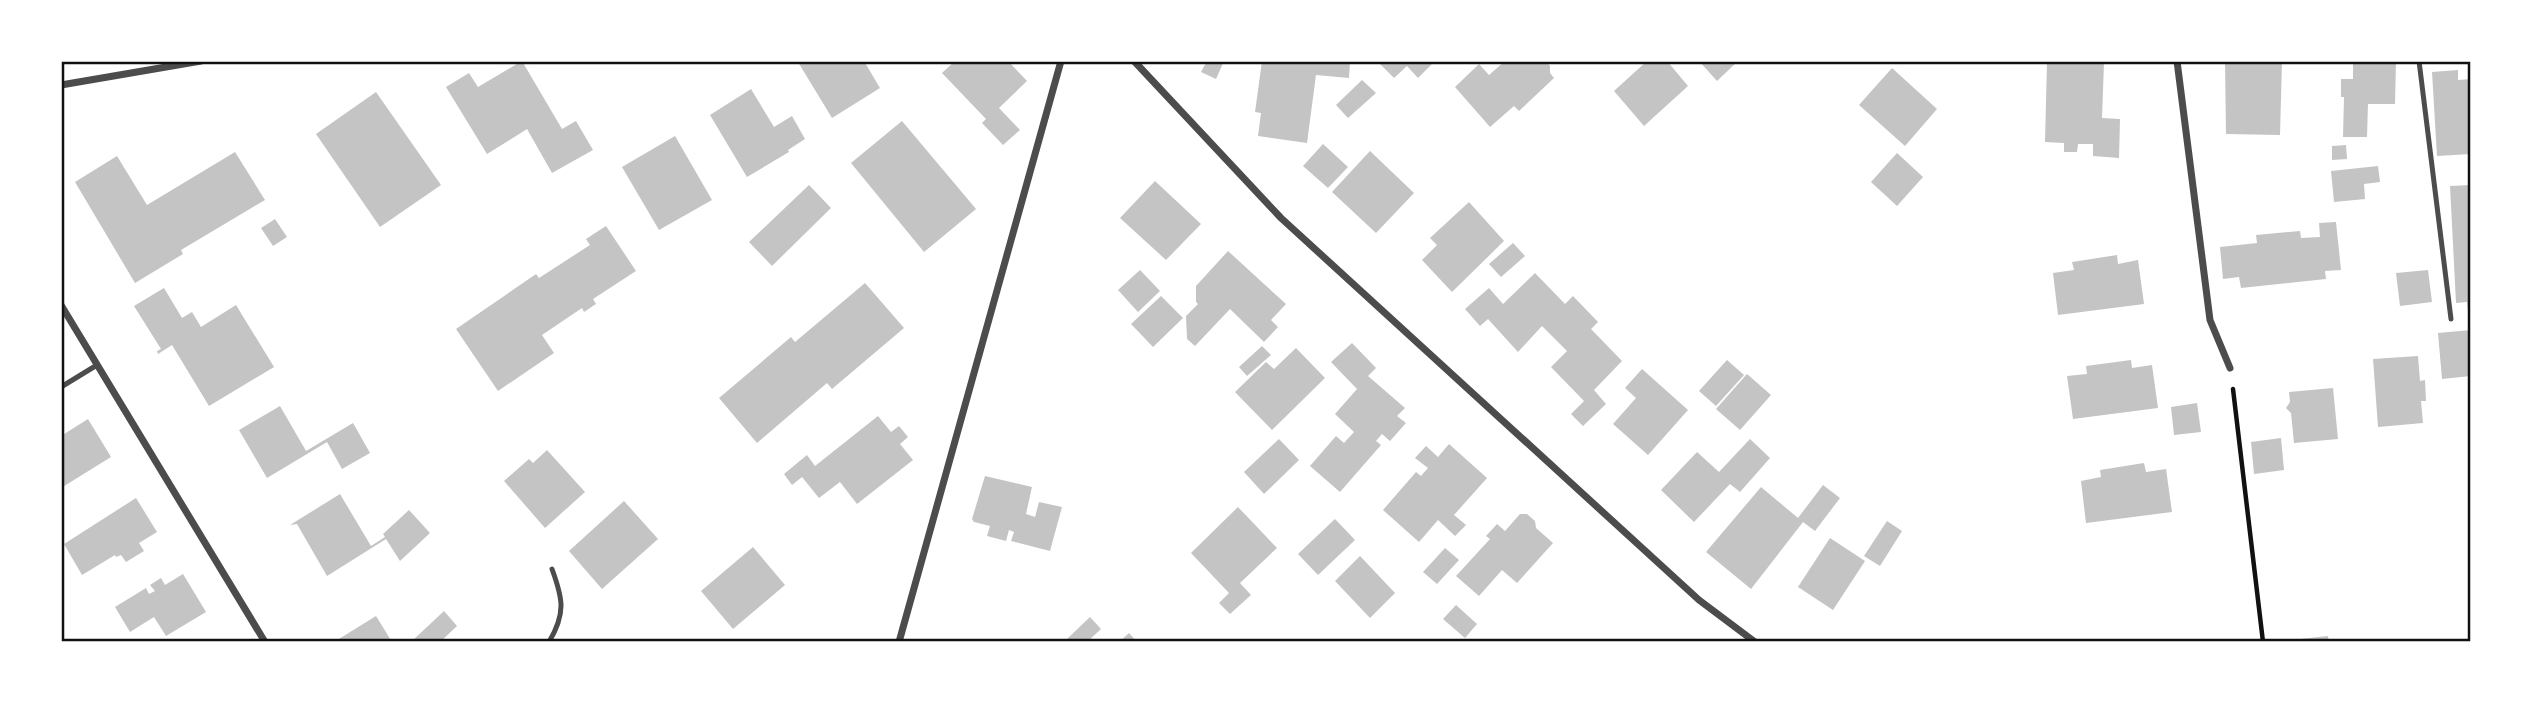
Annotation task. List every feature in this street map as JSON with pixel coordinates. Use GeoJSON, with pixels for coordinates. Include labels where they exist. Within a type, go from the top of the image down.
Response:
{"type":"FeatureCollection","features":[{"type":"Feature","properties":{"kind":"street"},"geometry":{"type":"LineString","coordinates":[[61,85],[201,61]]}},
{"type":"Feature","properties":{"kind":"street"},"geometry":{"type":"LineString","coordinates":[[899,642],[1061,61]]}},
{"type":"Feature","properties":{"kind":"street"},"geometry":{"type":"LineString","coordinates":[[1133,61],[1281,218],[1699,600],[1755,642]]}},
{"type":"Feature","properties":{"kind":"street"},"geometry":{"type":"LineString","coordinates":[[2178,61],[2210,320],[2230,368]]}},
{"type":"Feature","properties":{"kind":"street"},"geometry":{"type":"LineString","coordinates":[[61,305],[265,642]]}},
{"type":"Feature","properties":{"kind":"lane"},"geometry":{"type":"LineString","coordinates":[[2419,61],[2451,319]]}},
{"type":"Feature","properties":{"kind":"lane"},"geometry":{"type":"LineString","coordinates":[[61,387],[97,365]]}},
{"type":"Feature","properties":{"kind":"lane"},"geometry":{"type":"LineString","coordinates":[[549,642],[561,619],[562,596],[552,569]]}},
{"type":"Feature","properties":{"kind":"path"},"geometry":{"type":"LineString","coordinates":[[2230,368],[2263,642]]}},
{"type":"Feature","properties":{"kind":"building"},"geometry":{"type":"Polygon","coordinates":[[[522,61],[562,129],[576,121],[593,150],[552,173],[527,129],[487,154],[446,87],[469,73],[478,87],[522,61]]]}},
{"type":"Feature","properties":{"kind":"building"},"geometry":{"type":"Polygon","coordinates":[[[864,61],[880,88],[832,118],[798,62],[864,61]]]}},
{"type":"Feature","properties":{"kind":"building"},"geometry":{"type":"Polygon","coordinates":[[[955,61],[1008,61],[1027,81],[999,108],[1020,130],[1003,145],[982,123],[986,119],[942,73],[955,61]]]}},
{"type":"Feature","properties":{"kind":"building"},"geometry":{"type":"Polygon","coordinates":[[[1207,61],[1224,61],[1216,79],[1201,72],[1207,61]]]}},
{"type":"Feature","properties":{"kind":"building"},"geometry":{"type":"Polygon","coordinates":[[[1262,61],[1350,61],[1349,78],[1316,75],[1307,143],[1258,136],[1261,113],[1255,112],[1262,61]]]}},
{"type":"Feature","properties":{"kind":"building"},"geometry":{"type":"Polygon","coordinates":[[[1377,61],[1435,61],[1418,78],[1407,66],[1394,78],[1377,61]]]}},
{"type":"Feature","properties":{"kind":"building"},"geometry":{"type":"Polygon","coordinates":[[[1505,61],[1546,61],[1554,78],[1519,111],[1514,106],[1490,127],[1455,87],[1479,64],[1489,75],[1505,61]]]}},
{"type":"Feature","properties":{"kind":"building"},"geometry":{"type":"Polygon","coordinates":[[[1647,61],[1667,61],[1688,86],[1644,126],[1614,91],[1647,61]]]}},
{"type":"Feature","properties":{"kind":"building"},"geometry":{"type":"Polygon","coordinates":[[[1699,61],[1738,61],[1717,81],[1699,61]]]}},
{"type":"Feature","properties":{"kind":"building"},"geometry":{"type":"Polygon","coordinates":[[[2225,61],[2282,61],[2280,135],[2226,134],[2225,61]]]}},
{"type":"Feature","properties":{"kind":"building"},"geometry":{"type":"Polygon","coordinates":[[[2353,61],[2396,61],[2395,104],[2368,104],[2367,137],[2343,137],[2344,97],[2341,97],[2341,79],[2353,79],[2353,61]]]}},
{"type":"Feature","properties":{"kind":"building"},"geometry":{"type":"Polygon","coordinates":[[[2047,62],[2104,63],[2102,118],[2120,119],[2119,158],[2093,156],[2093,144],[2078,144],[2077,152],[2064,152],[2064,143],[2045,142],[2047,62]]]}},
{"type":"Feature","properties":{"kind":"building"},"geometry":{"type":"Polygon","coordinates":[[[1892,68],[1937,109],[1905,146],[1859,105],[1892,68]]]}},
{"type":"Feature","properties":{"kind":"building"},"geometry":{"type":"Polygon","coordinates":[[[2458,70],[2458,80],[2471,79],[2471,154],[2437,156],[2432,72],[2458,70]]]}},
{"type":"Feature","properties":{"kind":"building"},"geometry":{"type":"Polygon","coordinates":[[[1362,80],[1376,93],[1348,118],[1336,105],[1362,80]]]}},
{"type":"Feature","properties":{"kind":"building"},"geometry":{"type":"Polygon","coordinates":[[[751,89],[774,127],[792,116],[805,139],[788,150],[789,152],[747,177],[710,115],[751,89]]]}},
{"type":"Feature","properties":{"kind":"building"},"geometry":{"type":"Polygon","coordinates":[[[376,92],[441,185],[380,227],[316,134],[376,92]]]}},
{"type":"Feature","properties":{"kind":"building"},"geometry":{"type":"Polygon","coordinates":[[[902,121],[976,209],[924,252],[851,163],[902,121]]]}},
{"type":"Feature","properties":{"kind":"building"},"geometry":{"type":"Polygon","coordinates":[[[675,136],[712,200],[659,230],[622,167],[675,136]]]}},
{"type":"Feature","properties":{"kind":"building"},"geometry":{"type":"Polygon","coordinates":[[[1323,144],[1348,167],[1328,188],[1303,166],[1323,144]]]}},
{"type":"Feature","properties":{"kind":"building"},"geometry":{"type":"Polygon","coordinates":[[[2346,145],[2347,159],[2332,160],[2332,146],[2346,145]]]}},
{"type":"Feature","properties":{"kind":"building"},"geometry":{"type":"Polygon","coordinates":[[[1370,151],[1414,193],[1376,233],[1332,192],[1370,151]]]}},
{"type":"Feature","properties":{"kind":"building"},"geometry":{"type":"Polygon","coordinates":[[[235,152],[265,200],[181,250],[183,254],[135,283],[75,182],[117,156],[147,205],[235,152]]]}},
{"type":"Feature","properties":{"kind":"building"},"geometry":{"type":"Polygon","coordinates":[[[1897,153],[1923,177],[1897,206],[1871,182],[1897,153]]]}},
{"type":"Feature","properties":{"kind":"building"},"geometry":{"type":"Polygon","coordinates":[[[2378,166],[2380,182],[2364,184],[2365,199],[2334,202],[2331,171],[2378,166]]]}},
{"type":"Feature","properties":{"kind":"building"},"geometry":{"type":"Polygon","coordinates":[[[1155,181],[1201,224],[1166,260],[1120,218],[1155,181]]]}},
{"type":"Feature","properties":{"kind":"building"},"geometry":{"type":"Polygon","coordinates":[[[809,185],[831,208],[772,266],[749,242],[809,185]]]}},
{"type":"Feature","properties":{"kind":"building"},"geometry":{"type":"Polygon","coordinates":[[[2471,185],[2471,310],[2468,311],[2467,302],[2456,303],[2450,186],[2471,185]]]}},
{"type":"Feature","properties":{"kind":"building"},"geometry":{"type":"Polygon","coordinates":[[[1469,202],[1504,241],[1452,292],[1422,260],[1437,245],[1430,238],[1469,202]]]}},
{"type":"Feature","properties":{"kind":"building"},"geometry":{"type":"Polygon","coordinates":[[[275,219],[287,237],[273,246],[261,228],[275,219]]]}},
{"type":"Feature","properties":{"kind":"building"},"geometry":{"type":"Polygon","coordinates":[[[2336,222],[2341,270],[2325,271],[2326,279],[2241,288],[2239,277],[2223,279],[2220,247],[2257,243],[2256,235],[2300,231],[2301,238],[2320,237],[2319,223],[2336,222]]]}},
{"type":"Feature","properties":{"kind":"building"},"geometry":{"type":"Polygon","coordinates":[[[606,226],[636,271],[593,299],[596,304],[584,312],[582,308],[542,335],[554,353],[498,391],[456,329],[536,274],[539,278],[590,245],[586,239],[606,226]]]}},
{"type":"Feature","properties":{"kind":"building"},"geometry":{"type":"Polygon","coordinates":[[[1513,243],[1525,256],[1501,277],[1489,264],[1513,243]]]}},
{"type":"Feature","properties":{"kind":"building"},"geometry":{"type":"Polygon","coordinates":[[[1228,251],[1286,304],[1271,320],[1278,327],[1264,342],[1230,309],[1195,346],[1187,339],[1186,316],[1198,304],[1196,286],[1228,251]]]}},
{"type":"Feature","properties":{"kind":"building"},"geometry":{"type":"Polygon","coordinates":[[[2117,255],[2118,264],[2138,260],[2144,304],[2058,315],[2053,273],[2074,270],[2072,262],[2117,255]]]}},
{"type":"Feature","properties":{"kind":"building"},"geometry":{"type":"Polygon","coordinates":[[[1140,270],[1160,291],[1138,312],[1118,290],[1140,270]]]}},
{"type":"Feature","properties":{"kind":"building"},"geometry":{"type":"Polygon","coordinates":[[[2428,270],[2432,302],[2400,306],[2396,273],[2428,270]]]}},
{"type":"Feature","properties":{"kind":"building"},"geometry":{"type":"Polygon","coordinates":[[[1535,273],[1565,304],[1573,296],[1598,322],[1591,329],[1622,361],[1594,390],[1606,404],[1583,426],[1571,414],[1584,401],[1551,367],[1567,351],[1542,326],[1518,352],[1488,319],[1480,326],[1465,309],[1489,288],[1503,304],[1535,273]]]}},
{"type":"Feature","properties":{"kind":"building"},"geometry":{"type":"Polygon","coordinates":[[[865,283],[904,328],[832,389],[827,383],[757,443],[719,398],[791,337],[795,342],[865,283]]]}},
{"type":"Feature","properties":{"kind":"building"},"geometry":{"type":"Polygon","coordinates":[[[164,288],[182,318],[192,312],[201,327],[236,305],[274,367],[209,406],[172,345],[158,354],[157,351],[161,349],[134,306],[164,288]]]}},
{"type":"Feature","properties":{"kind":"building"},"geometry":{"type":"Polygon","coordinates":[[[1161,296],[1183,318],[1153,347],[1131,324],[1161,296]]]}},
{"type":"Feature","properties":{"kind":"building"},"geometry":{"type":"Polygon","coordinates":[[[2471,330],[2471,376],[2442,379],[2438,333],[2471,330]]]}},
{"type":"Feature","properties":{"kind":"building"},"geometry":{"type":"Polygon","coordinates":[[[1352,343],[1376,368],[1368,376],[1405,408],[1397,416],[1406,423],[1390,441],[1382,434],[1376,441],[1381,445],[1340,492],[1310,466],[1336,436],[1344,443],[1354,432],[1335,414],[1357,389],[1331,362],[1352,343]]]}},
{"type":"Feature","properties":{"kind":"building"},"geometry":{"type":"Polygon","coordinates":[[[1262,346],[1271,355],[1247,376],[1239,367],[1262,346]]]}},
{"type":"Feature","properties":{"kind":"building"},"geometry":{"type":"Polygon","coordinates":[[[1296,348],[1325,378],[1272,430],[1235,392],[1266,362],[1274,369],[1296,348]]]}},
{"type":"Feature","properties":{"kind":"building"},"geometry":{"type":"Polygon","coordinates":[[[2418,356],[2420,381],[2425,380],[2426,401],[2421,401],[2423,423],[2378,427],[2373,359],[2418,356]]]}},
{"type":"Feature","properties":{"kind":"building"},"geometry":{"type":"Polygon","coordinates":[[[1727,360],[1744,375],[1716,406],[1699,391],[1727,360]]]}},
{"type":"Feature","properties":{"kind":"building"},"geometry":{"type":"Polygon","coordinates":[[[2131,360],[2132,368],[2152,365],[2158,408],[2073,419],[2067,376],[2087,374],[2086,366],[2131,360]]]}},
{"type":"Feature","properties":{"kind":"building"},"geometry":{"type":"Polygon","coordinates":[[[1642,369],[1688,410],[1648,455],[1613,424],[1636,398],[1625,388],[1642,369]]]}},
{"type":"Feature","properties":{"kind":"building"},"geometry":{"type":"Polygon","coordinates":[[[1747,374],[1771,395],[1740,430],[1716,409],[1747,374]]]}},
{"type":"Feature","properties":{"kind":"building"},"geometry":{"type":"Polygon","coordinates":[[[2333,388],[2338,439],[2294,443],[2291,413],[2286,408],[2290,402],[2289,392],[2333,388]]]}},
{"type":"Feature","properties":{"kind":"building"},"geometry":{"type":"Polygon","coordinates":[[[2197,403],[2201,432],[2174,435],[2171,407],[2197,403]]]}},
{"type":"Feature","properties":{"kind":"building"},"geometry":{"type":"Polygon","coordinates":[[[280,406],[306,451],[353,423],[370,453],[342,469],[327,442],[267,478],[239,430],[280,406]]]}},
{"type":"Feature","properties":{"kind":"building"},"geometry":{"type":"Polygon","coordinates":[[[878,416],[891,432],[899,426],[908,437],[900,444],[913,460],[857,504],[840,482],[819,498],[802,477],[792,485],[784,474],[807,455],[815,466],[878,416]]]}},
{"type":"Feature","properties":{"kind":"building"},"geometry":{"type":"Polygon","coordinates":[[[88,419],[111,457],[61,488],[61,436],[88,419]]]}},
{"type":"Feature","properties":{"kind":"building"},"geometry":{"type":"Polygon","coordinates":[[[2281,438],[2284,470],[2254,474],[2251,442],[2281,438]]]}},
{"type":"Feature","properties":{"kind":"building"},"geometry":{"type":"Polygon","coordinates":[[[1279,439],[1299,460],[1264,494],[1244,472],[1279,439]]]}},
{"type":"Feature","properties":{"kind":"building"},"geometry":{"type":"Polygon","coordinates":[[[1750,439],[1770,458],[1740,492],[1730,484],[1694,522],[1661,490],[1697,452],[1719,472],[1750,439]]]}},
{"type":"Feature","properties":{"kind":"building"},"geometry":{"type":"Polygon","coordinates":[[[1449,444],[1487,478],[1454,515],[1466,525],[1455,536],[1438,520],[1419,542],[1383,510],[1416,472],[1421,476],[1428,468],[1415,458],[1426,446],[1438,457],[1449,444]]]}},
{"type":"Feature","properties":{"kind":"building"},"geometry":{"type":"Polygon","coordinates":[[[547,450],[585,492],[545,528],[504,481],[529,459],[533,463],[547,450]]]}},
{"type":"Feature","properties":{"kind":"building"},"geometry":{"type":"Polygon","coordinates":[[[2144,463],[2146,472],[2166,469],[2172,512],[2086,523],[2081,481],[2101,477],[2100,470],[2144,463]]]}},
{"type":"Feature","properties":{"kind":"building"},"geometry":{"type":"Polygon","coordinates":[[[985,476],[1032,487],[1026,514],[1035,517],[1039,502],[1062,507],[1050,551],[1011,541],[1014,532],[1009,530],[1006,541],[987,536],[990,526],[974,522],[972,519],[985,476]]]}},
{"type":"Feature","properties":{"kind":"building"},"geometry":{"type":"Polygon","coordinates":[[[1823,485],[1840,498],[1815,531],[1803,522],[1751,589],[1706,552],[1761,487],[1798,518],[1823,485]]]}},
{"type":"Feature","properties":{"kind":"building"},"geometry":{"type":"Polygon","coordinates":[[[340,494],[371,546],[385,537],[383,534],[409,510],[430,533],[400,561],[386,539],[327,576],[297,524],[290,525],[340,494]]]}},
{"type":"Feature","properties":{"kind":"building"},"geometry":{"type":"Polygon","coordinates":[[[136,498],[157,532],[139,543],[144,551],[126,562],[121,555],[115,555],[82,575],[64,544],[136,498]]]}},
{"type":"Feature","properties":{"kind":"building"},"geometry":{"type":"Polygon","coordinates":[[[624,501],[658,539],[602,589],[569,551],[624,501]]]}},
{"type":"Feature","properties":{"kind":"building"},"geometry":{"type":"Polygon","coordinates":[[[1238,507],[1277,548],[1240,583],[1251,595],[1230,614],[1219,603],[1229,593],[1191,553],[1238,507]]]}},
{"type":"Feature","properties":{"kind":"building"},"geometry":{"type":"Polygon","coordinates":[[[1520,514],[1527,514],[1535,521],[1536,528],[1553,543],[1517,583],[1502,570],[1479,596],[1456,576],[1490,539],[1486,536],[1497,524],[1505,531],[1520,514]]]}},
{"type":"Feature","properties":{"kind":"building"},"geometry":{"type":"Polygon","coordinates":[[[1335,519],[1355,540],[1318,575],[1298,554],[1335,519]]]}},
{"type":"Feature","properties":{"kind":"building"},"geometry":{"type":"Polygon","coordinates":[[[1887,521],[1902,531],[1880,566],[1864,556],[1887,521]]]}},
{"type":"Feature","properties":{"kind":"building"},"geometry":{"type":"Polygon","coordinates":[[[1830,538],[1865,561],[1833,610],[1798,587],[1830,538]]]}},
{"type":"Feature","properties":{"kind":"building"},"geometry":{"type":"Polygon","coordinates":[[[753,547],[785,585],[733,629],[701,591],[753,547]]]}},
{"type":"Feature","properties":{"kind":"building"},"geometry":{"type":"Polygon","coordinates":[[[1445,548],[1459,560],[1437,584],[1423,572],[1445,548]]]}},
{"type":"Feature","properties":{"kind":"building"},"geometry":{"type":"Polygon","coordinates":[[[1360,556],[1395,593],[1370,618],[1335,581],[1360,556]]]}},
{"type":"Feature","properties":{"kind":"building"},"geometry":{"type":"Polygon","coordinates":[[[183,574],[206,612],[166,636],[154,617],[130,632],[115,607],[146,588],[149,594],[155,591],[150,585],[161,578],[165,585],[183,574]]]}},
{"type":"Feature","properties":{"kind":"building"},"geometry":{"type":"Polygon","coordinates":[[[1456,605],[1477,624],[1465,638],[1443,619],[1456,605]]]}},
{"type":"Feature","properties":{"kind":"building"},"geometry":{"type":"Polygon","coordinates":[[[444,611],[457,626],[440,642],[411,642],[444,611]]]}},
{"type":"Feature","properties":{"kind":"building"},"geometry":{"type":"Polygon","coordinates":[[[376,616],[392,642],[334,642],[376,616]]]}},
{"type":"Feature","properties":{"kind":"building"},"geometry":{"type":"Polygon","coordinates":[[[1090,617],[1101,629],[1087,642],[1069,642],[1067,639],[1090,617]]]}},
{"type":"Feature","properties":{"kind":"building"},"geometry":{"type":"Polygon","coordinates":[[[1129,633],[1137,642],[1119,642],[1129,633]]]}},
{"type":"Feature","properties":{"kind":"building"},"geometry":{"type":"Polygon","coordinates":[[[2328,636],[2329,642],[2291,640],[2328,636]]]}}]}
